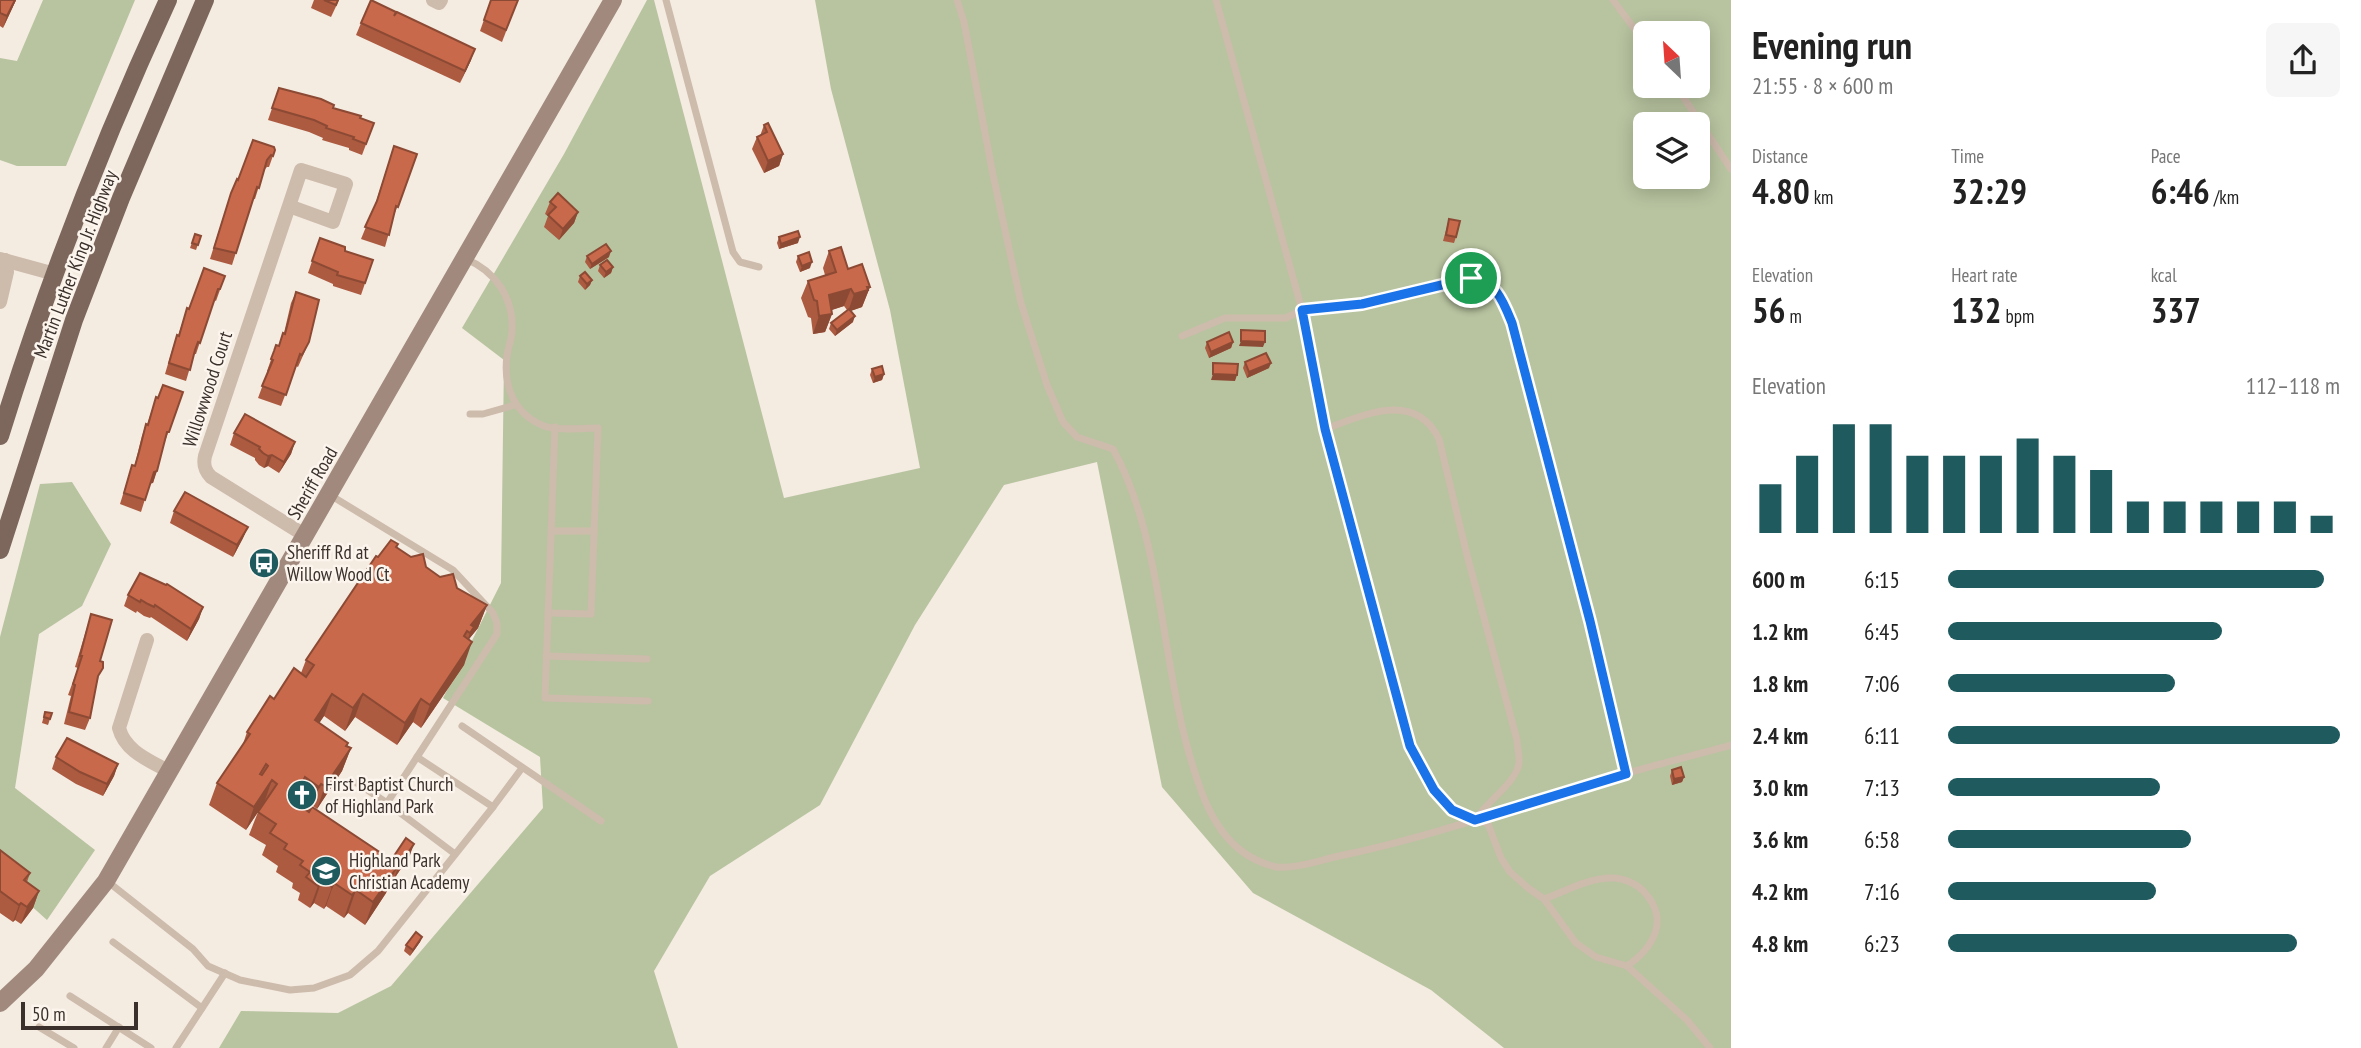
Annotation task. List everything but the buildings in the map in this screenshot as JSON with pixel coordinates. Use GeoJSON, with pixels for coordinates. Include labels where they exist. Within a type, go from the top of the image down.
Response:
{"type":"FeatureCollection","features":[{"type":"Feature","properties":{"kind":"main road","name":"Martin Luther King Jr. Highway"},"geometry":{"type":"LineString","coordinates":[[0,436],[21,368],[107,139],[168,0]]}},
{"type":"Feature","properties":{"kind":"main road","name":"Martin Luther King Jr. Highway"},"geometry":{"type":"LineString","coordinates":[[0,550],[74,320],[121,198],[205,0]]}},
{"type":"Feature","properties":{"kind":"main road","name":"Sheriff Road"},"geometry":{"type":"LineString","coordinates":[[0,1003],[36,969],[106,881],[613,0]]}},
{"type":"Feature","properties":{"kind":"street"},"geometry":{"type":"LineString","coordinates":[[433,0],[439,3],[441,0]]}},
{"type":"Feature","properties":{"kind":"street","name":"Willowwood Court"},"geometry":{"type":"LineString","coordinates":[[289,205],[205,456],[204,466],[211,477],[306,536]]}},
{"type":"Feature","properties":{"kind":"street"},"geometry":{"type":"LineString","coordinates":[[3,260],[55,274]]}},
{"type":"Feature","properties":{"kind":"street"},"geometry":{"type":"LineString","coordinates":[[0,302],[7,272],[3,260]]}},
{"type":"Feature","properties":{"kind":"street"},"geometry":{"type":"LineString","coordinates":[[147,640],[119,728],[124,741],[132,750],[170,772]]}},
{"type":"Feature","properties":{"kind":"lane"},"geometry":{"type":"LineString","coordinates":[[666,0],[733,252],[740,262],[759,267]]}},
{"type":"Feature","properties":{"kind":"lane"},"geometry":{"type":"LineString","coordinates":[[957,0],[964,22],[1013,265],[1034,347],[1063,422],[1077,436],[1113,449],[1125,470],[1136,500],[1154,577],[1187,746],[1203,795],[1224,836],[1240,850],[1261,862],[1277,867],[1361,852],[1731,745]]}},
{"type":"Feature","properties":{"kind":"lane"},"geometry":{"type":"LineString","coordinates":[[1216,0],[1302,310],[1325,429],[1410,746],[1434,790],[1452,810],[1488,824],[1501,858],[1510,872],[1544,899],[1576,943],[1585,951],[1609,962],[1627,966],[1687,1020],[1710,1048]]}},
{"type":"Feature","properties":{"kind":"lane"},"geometry":{"type":"LineString","coordinates":[[1613,0],[1633,27]]}},
{"type":"Feature","properties":{"kind":"lane"},"geometry":{"type":"LineString","coordinates":[[1684,98],[1731,169]]}},
{"type":"Feature","properties":{"kind":"lane"},"geometry":{"type":"LineString","coordinates":[[466,259],[483,266],[498,280],[512,314],[512,333],[505,372],[515,405],[544,426],[598,428],[591,614],[548,613]]}},
{"type":"Feature","properties":{"kind":"lane"},"geometry":{"type":"LineString","coordinates":[[1182,335],[1225,318],[1286,318],[1302,310],[1362,304],[1471,278],[1490,284],[1498,293],[1512,323],[1590,621],[1626,774]]}},
{"type":"Feature","properties":{"kind":"lane"},"geometry":{"type":"LineString","coordinates":[[470,414],[491,412],[515,405]]}},
{"type":"Feature","properties":{"kind":"lane"},"geometry":{"type":"LineString","coordinates":[[1325,429],[1374,413],[1402,409],[1423,416],[1435,429],[1439,439],[1517,740],[1519,763],[1509,783],[1483,807],[1475,820]]}},
{"type":"Feature","properties":{"kind":"lane"},"geometry":{"type":"LineString","coordinates":[[555,427],[545,698],[648,701]]}},
{"type":"Feature","properties":{"kind":"lane"},"geometry":{"type":"LineString","coordinates":[[330,495],[453,570],[493,612],[497,623],[497,634],[387,803]]}},
{"type":"Feature","properties":{"kind":"lane"},"geometry":{"type":"LineString","coordinates":[[551,531],[594,531]]}},
{"type":"Feature","properties":{"kind":"lane"},"geometry":{"type":"LineString","coordinates":[[546,656],[647,659]]}},
{"type":"Feature","properties":{"kind":"lane"},"geometry":{"type":"LineString","coordinates":[[462,726],[601,821]]}},
{"type":"Feature","properties":{"kind":"lane"},"geometry":{"type":"LineString","coordinates":[[417,757],[493,807]]}},
{"type":"Feature","properties":{"kind":"lane"},"geometry":{"type":"LineString","coordinates":[[106,881],[193,949],[208,966],[240,980],[290,990],[314,988],[350,975],[378,951],[523,768]]}},
{"type":"Feature","properties":{"kind":"lane"},"geometry":{"type":"LineString","coordinates":[[358,782],[455,854]]}},
{"type":"Feature","properties":{"kind":"lane"},"geometry":{"type":"LineString","coordinates":[[1544,899],[1585,883],[1612,878],[1622,879],[1642,889],[1658,916],[1656,928],[1644,952],[1627,966]]}},
{"type":"Feature","properties":{"kind":"lane"},"geometry":{"type":"LineString","coordinates":[[113,942],[202,1008]]}},
{"type":"Feature","properties":{"kind":"lane"},"geometry":{"type":"LineString","coordinates":[[176,1048],[225,972]]}},
{"type":"Feature","properties":{"kind":"lane"},"geometry":{"type":"LineString","coordinates":[[70,996],[151,1048]]}},
{"type":"Feature","properties":{"kind":"lane"},"geometry":{"type":"LineString","coordinates":[[39,1027],[74,1048]]}},
{"type":"Feature","properties":{"kind":"lane"},"geometry":{"type":"LineString","coordinates":[[106,1048],[119,1027]]}},
{"type":"Feature","properties":{"kind":"green space"},"geometry":{"type":"Polygon","coordinates":[[[43,0],[135,0],[66,166],[17,166],[0,160],[0,58],[17,61],[43,0]]]}},
{"type":"Feature","properties":{"kind":"green space"},"geometry":{"type":"Polygon","coordinates":[[[647,0],[654,0],[784,498],[920,468],[890,310],[831,89],[815,0],[1731,0],[1731,1048],[1504,1048],[1431,990],[1253,893],[1162,787],[1097,462],[1004,485],[915,625],[820,805],[710,876],[654,971],[678,1048],[219,1048],[241,1011],[338,1013],[391,986],[543,808],[540,757],[443,698],[501,583],[504,360],[462,328],[564,154],[647,0]]]}},
{"type":"Feature","properties":{"kind":"green space"},"geometry":{"type":"Polygon","coordinates":[[[72,482],[111,544],[82,606],[39,634],[15,788],[95,850],[47,920],[0,871],[0,637],[40,484],[72,482]]]}},
{"type":"Feature","properties":{"kind":"place","name":"Sheriff Rd at Willow Wood Ct"},"geometry":{"type":"Point","coordinates":[264,563]}},
{"type":"Feature","properties":{"kind":"place","name":"First Baptist Church of Highland Park"},"geometry":{"type":"Point","coordinates":[302,795]}},
{"type":"Feature","properties":{"kind":"place","name":"Highland Park Christian Academy"},"geometry":{"type":"Point","coordinates":[326,871]}},
{"type":"Feature","properties":{"kind":"route"},"geometry":{"type":"LineString","coordinates":[[1471,278],[1490,284],[1498,293],[1512,323],[1612,707],[1626,774],[1475,820],[1452,810],[1434,790],[1410,746],[1325,429],[1302,310],[1362,304],[1471,278]]}}]}
